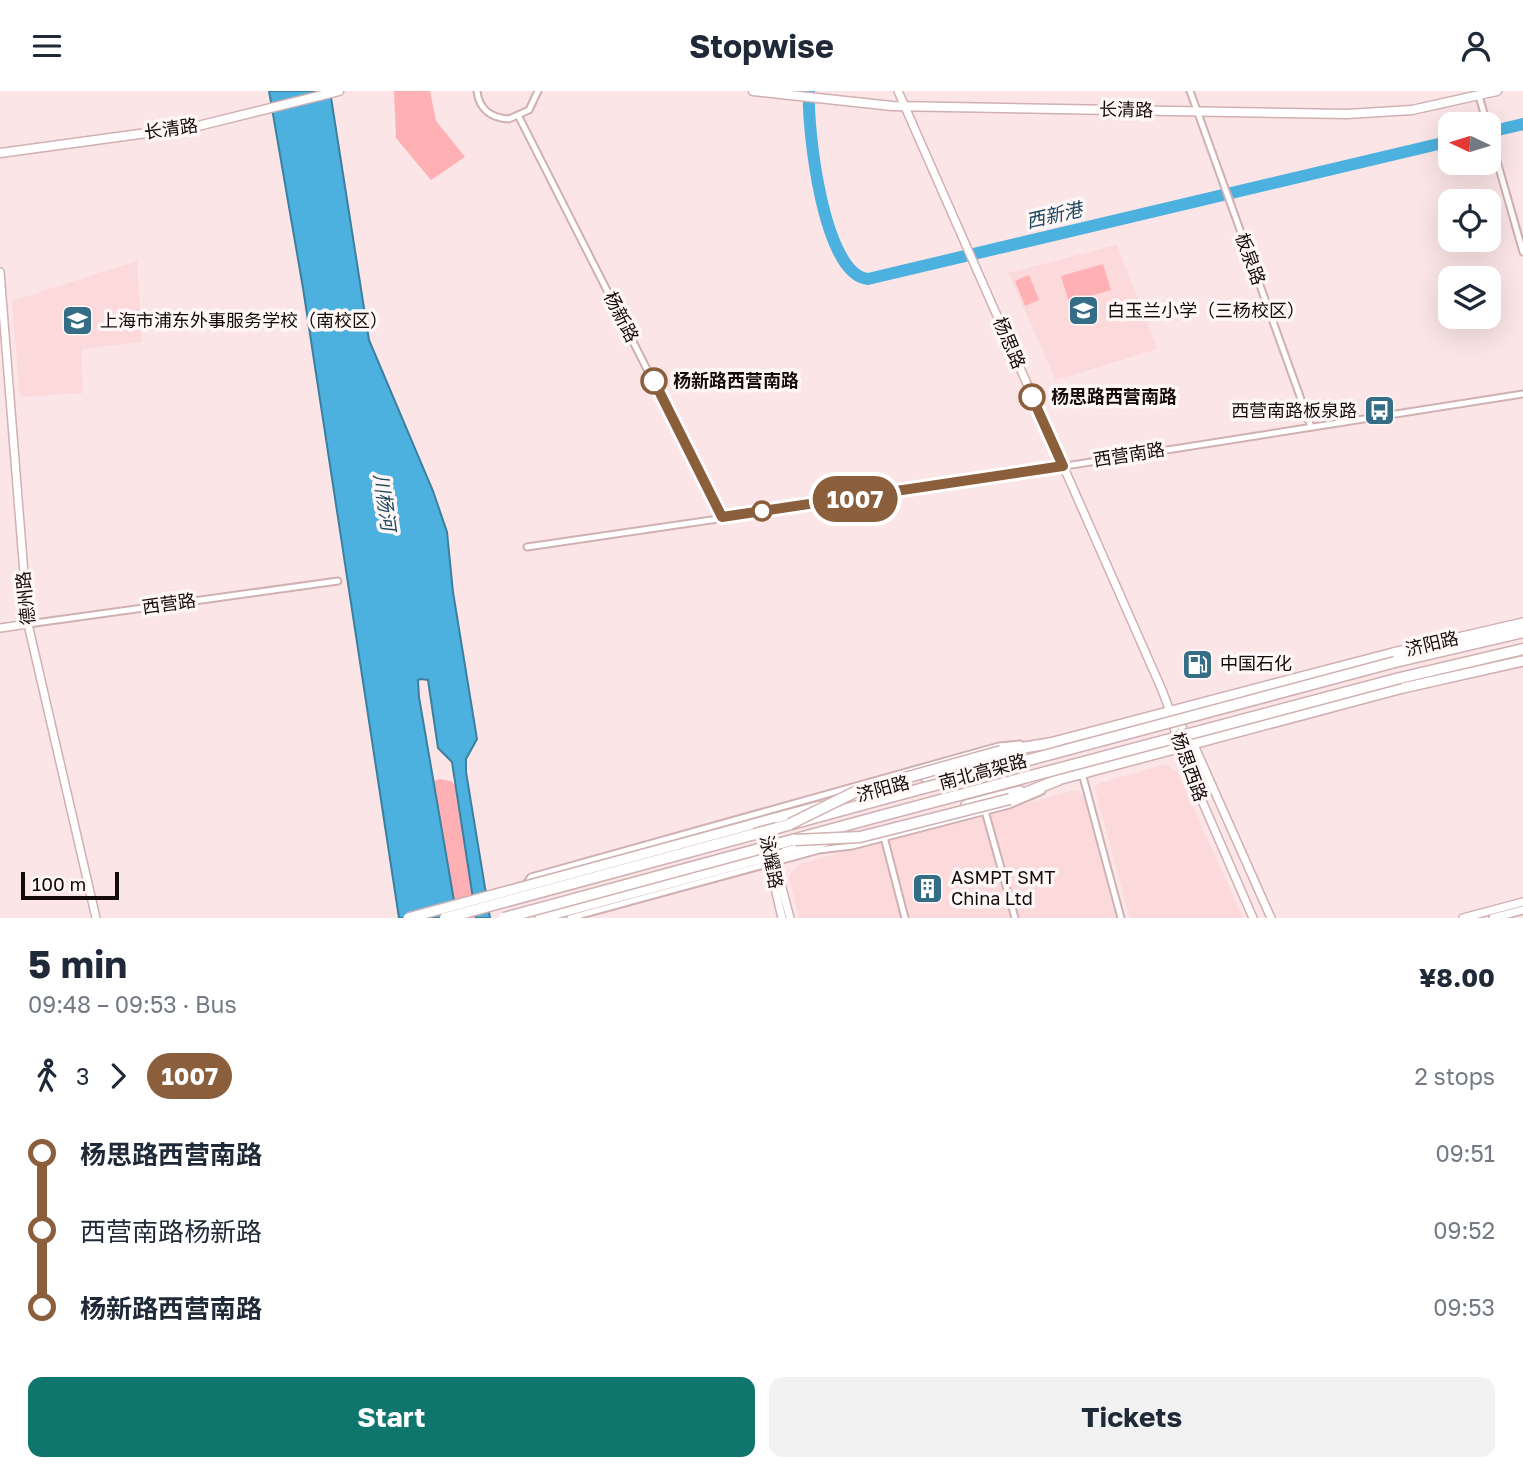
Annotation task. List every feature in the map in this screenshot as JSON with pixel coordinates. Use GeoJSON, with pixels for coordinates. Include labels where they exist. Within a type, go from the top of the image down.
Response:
{"type":"FeatureCollection","features":[{"type":"Feature","properties":{"kind":"highway","name":"南北高架路"},"geometry":{"type":"LineString","coordinates":[[445,918],[1384,665],[1523,632]]}},
{"type":"Feature","properties":{"kind":"highway","name":"南北高架路"},"geometry":{"type":"LineString","coordinates":[[504,918],[1400,678],[1523,649]]}},
{"type":"Feature","properties":{"kind":"highway"},"geometry":{"type":"LineString","coordinates":[[790,824],[855,792],[1001,751],[1052,743]]}},
{"type":"Feature","properties":{"kind":"highway"},"geometry":{"type":"LineString","coordinates":[[795,839],[860,837],[1010,799],[1058,780]]}},
{"type":"Feature","properties":{"kind":"main road","name":"长清路"},"geometry":{"type":"LineString","coordinates":[[0,153],[198,125],[339,91]]}},
{"type":"Feature","properties":{"kind":"main road","name":"长清路"},"geometry":{"type":"LineString","coordinates":[[753,91],[905,106],[1368,114],[1412,110],[1478,93],[1497,91]]}},
{"type":"Feature","properties":{"kind":"main road","name":"济阳路"},"geometry":{"type":"LineString","coordinates":[[408,918],[1170,711],[1523,623]]}},
{"type":"Feature","properties":{"kind":"main road","name":"济阳路"},"geometry":{"type":"LineString","coordinates":[[540,918],[1403,688],[1523,661]]}},
{"type":"Feature","properties":{"kind":"street"},"geometry":{"type":"LineString","coordinates":[[477,91],[482,107],[488,114],[498,118],[519,117],[528,110],[538,91]]}},
{"type":"Feature","properties":{"kind":"street","name":"杨思路"},"geometry":{"type":"LineString","coordinates":[[898,91],[1170,711]]}},
{"type":"Feature","properties":{"kind":"street","name":"板泉路"},"geometry":{"type":"LineString","coordinates":[[1190,91],[1311,427]]}},
{"type":"Feature","properties":{"kind":"street"},"geometry":{"type":"LineString","coordinates":[[1478,93],[1484,112]]}},
{"type":"Feature","properties":{"kind":"street","name":"杨新路"},"geometry":{"type":"LineString","coordinates":[[519,117],[722,517]]}},
{"type":"Feature","properties":{"kind":"street"},"geometry":{"type":"LineString","coordinates":[[1501,175],[1523,253]]}},
{"type":"Feature","properties":{"kind":"street","name":"德州路"},"geometry":{"type":"LineString","coordinates":[[0,272],[28,624],[96,918]]}},
{"type":"Feature","properties":{"kind":"street","name":"西营南路"},"geometry":{"type":"LineString","coordinates":[[527,547],[1523,394]]}},
{"type":"Feature","properties":{"kind":"street","name":"西营路"},"geometry":{"type":"LineString","coordinates":[[0,628],[338,581]]}},
{"type":"Feature","properties":{"kind":"street","name":"杨思西路"},"geometry":{"type":"LineString","coordinates":[[1170,711],[1194,745],[1271,918]]}},
{"type":"Feature","properties":{"kind":"street","name":"杨思西路"},"geometry":{"type":"LineString","coordinates":[[1170,711],[1178,748],[1253,918]]}},
{"type":"Feature","properties":{"kind":"street"},"geometry":{"type":"LineString","coordinates":[[530,918],[523,888],[531,877],[999,746],[1052,743]]}},
{"type":"Feature","properties":{"kind":"street"},"geometry":{"type":"LineString","coordinates":[[1082,773],[1121,918]]}},
{"type":"Feature","properties":{"kind":"street"},"geometry":{"type":"LineString","coordinates":[[570,918],[769,859],[884,837],[1022,801],[1058,780]]}},
{"type":"Feature","properties":{"kind":"street"},"geometry":{"type":"LineString","coordinates":[[985,811],[1016,918]]}},
{"type":"Feature","properties":{"kind":"street","name":"泳耀路"},"geometry":{"type":"LineString","coordinates":[[763,822],[782,918]]}},
{"type":"Feature","properties":{"kind":"street"},"geometry":{"type":"LineString","coordinates":[[884,837],[905,918]]}},
{"type":"Feature","properties":{"kind":"street","name":"泳耀路"},"geometry":{"type":"LineString","coordinates":[[769,859],[790,918]]}},
{"type":"Feature","properties":{"kind":"street"},"geometry":{"type":"LineString","coordinates":[[1463,918],[1523,902]]}},
{"type":"Feature","properties":{"kind":"street"},"geometry":{"type":"LineString","coordinates":[[1493,918],[1523,910]]}},
{"type":"Feature","properties":{"kind":"shaded area"},"geometry":{"type":"Polygon","coordinates":[[[394,91],[430,91],[436,121],[465,157],[431,180],[396,138],[394,91]]]}},
{"type":"Feature","properties":{"kind":"shaded area","name":"白玉兰小学（三杨校区）"},"geometry":{"type":"Polygon","coordinates":[[[1117,245],[1157,349],[1056,380],[1008,273],[1117,245]]]}},
{"type":"Feature","properties":{"kind":"shaded area","name":"上海市浦东外事服务学校（南校区）"},"geometry":{"type":"Polygon","coordinates":[[[137,261],[142,342],[81,349],[83,393],[20,397],[12,301],[137,261]]]}},
{"type":"Feature","properties":{"kind":"shaded area"},"geometry":{"type":"Polygon","coordinates":[[[1103,264],[1111,290],[1069,302],[1061,276],[1103,264]]]}},
{"type":"Feature","properties":{"kind":"shaded area"},"geometry":{"type":"Polygon","coordinates":[[[1029,275],[1039,300],[1025,306],[1015,281],[1029,275]]]}},
{"type":"Feature","properties":{"kind":"shaded area"},"geometry":{"type":"Polygon","coordinates":[[[1166,764],[1177,772],[1243,918],[1130,918],[1094,785],[1166,764]]]}},
{"type":"Feature","properties":{"kind":"shaded area"},"geometry":{"type":"Polygon","coordinates":[[[434,781],[451,781],[457,787],[476,918],[457,918],[434,781]]]}},
{"type":"Feature","properties":{"kind":"shaded area"},"geometry":{"type":"Polygon","coordinates":[[[1076,790],[1083,795],[1116,918],[799,918],[789,876],[799,864],[1076,790]]]}},
{"type":"Feature","properties":{"kind":"water","name":"川杨河"},"geometry":{"type":"Polygon","coordinates":[[[269,91],[330,91],[369,340],[433,491],[447,532],[453,592],[477,739],[466,759],[466,772],[490,918],[476,918],[452,762],[438,748],[428,680],[421,679],[418,680],[419,697],[457,918],[399,918],[303,288],[269,91]]]}},
{"type":"Feature","properties":{"kind":"waterway","name":"西新港"},"geometry":{"type":"LineString","coordinates":[[809,91],[815,166],[829,228],[852,271],[868,279],[1438,144]]}},
{"type":"Feature","properties":{"kind":"waterway","name":"西新港"},"geometry":{"type":"LineString","coordinates":[[1502,129],[1523,124]]}},
{"type":"Feature","properties":{"kind":"bus line","name":"1007"},"geometry":{"type":"LineString","coordinates":[[654,381],[722,517],[1063,466],[1032,397]]}},
{"type":"Feature","properties":{"kind":"place","name":"白玉兰小学（三杨校区）"},"geometry":{"type":"Point","coordinates":[1084,311]}},
{"type":"Feature","properties":{"kind":"place","name":"上海市浦东外事服务学校（南校区）"},"geometry":{"type":"Point","coordinates":[77,321]}},
{"type":"Feature","properties":{"kind":"place","name":"杨新路西营南路"},"geometry":{"type":"Point","coordinates":[654,381]}},
{"type":"Feature","properties":{"kind":"place","name":"杨思路西营南路"},"geometry":{"type":"Point","coordinates":[1032,397]}},
{"type":"Feature","properties":{"kind":"place","name":"西营南路板泉路"},"geometry":{"type":"Point","coordinates":[1380,411]}},
{"type":"Feature","properties":{"kind":"place","name":"中国石化"},"geometry":{"type":"Point","coordinates":[1197,664]}},
{"type":"Feature","properties":{"kind":"place","name":"ASMPT SMT China Ltd"},"geometry":{"type":"Point","coordinates":[928,888]}}]}
